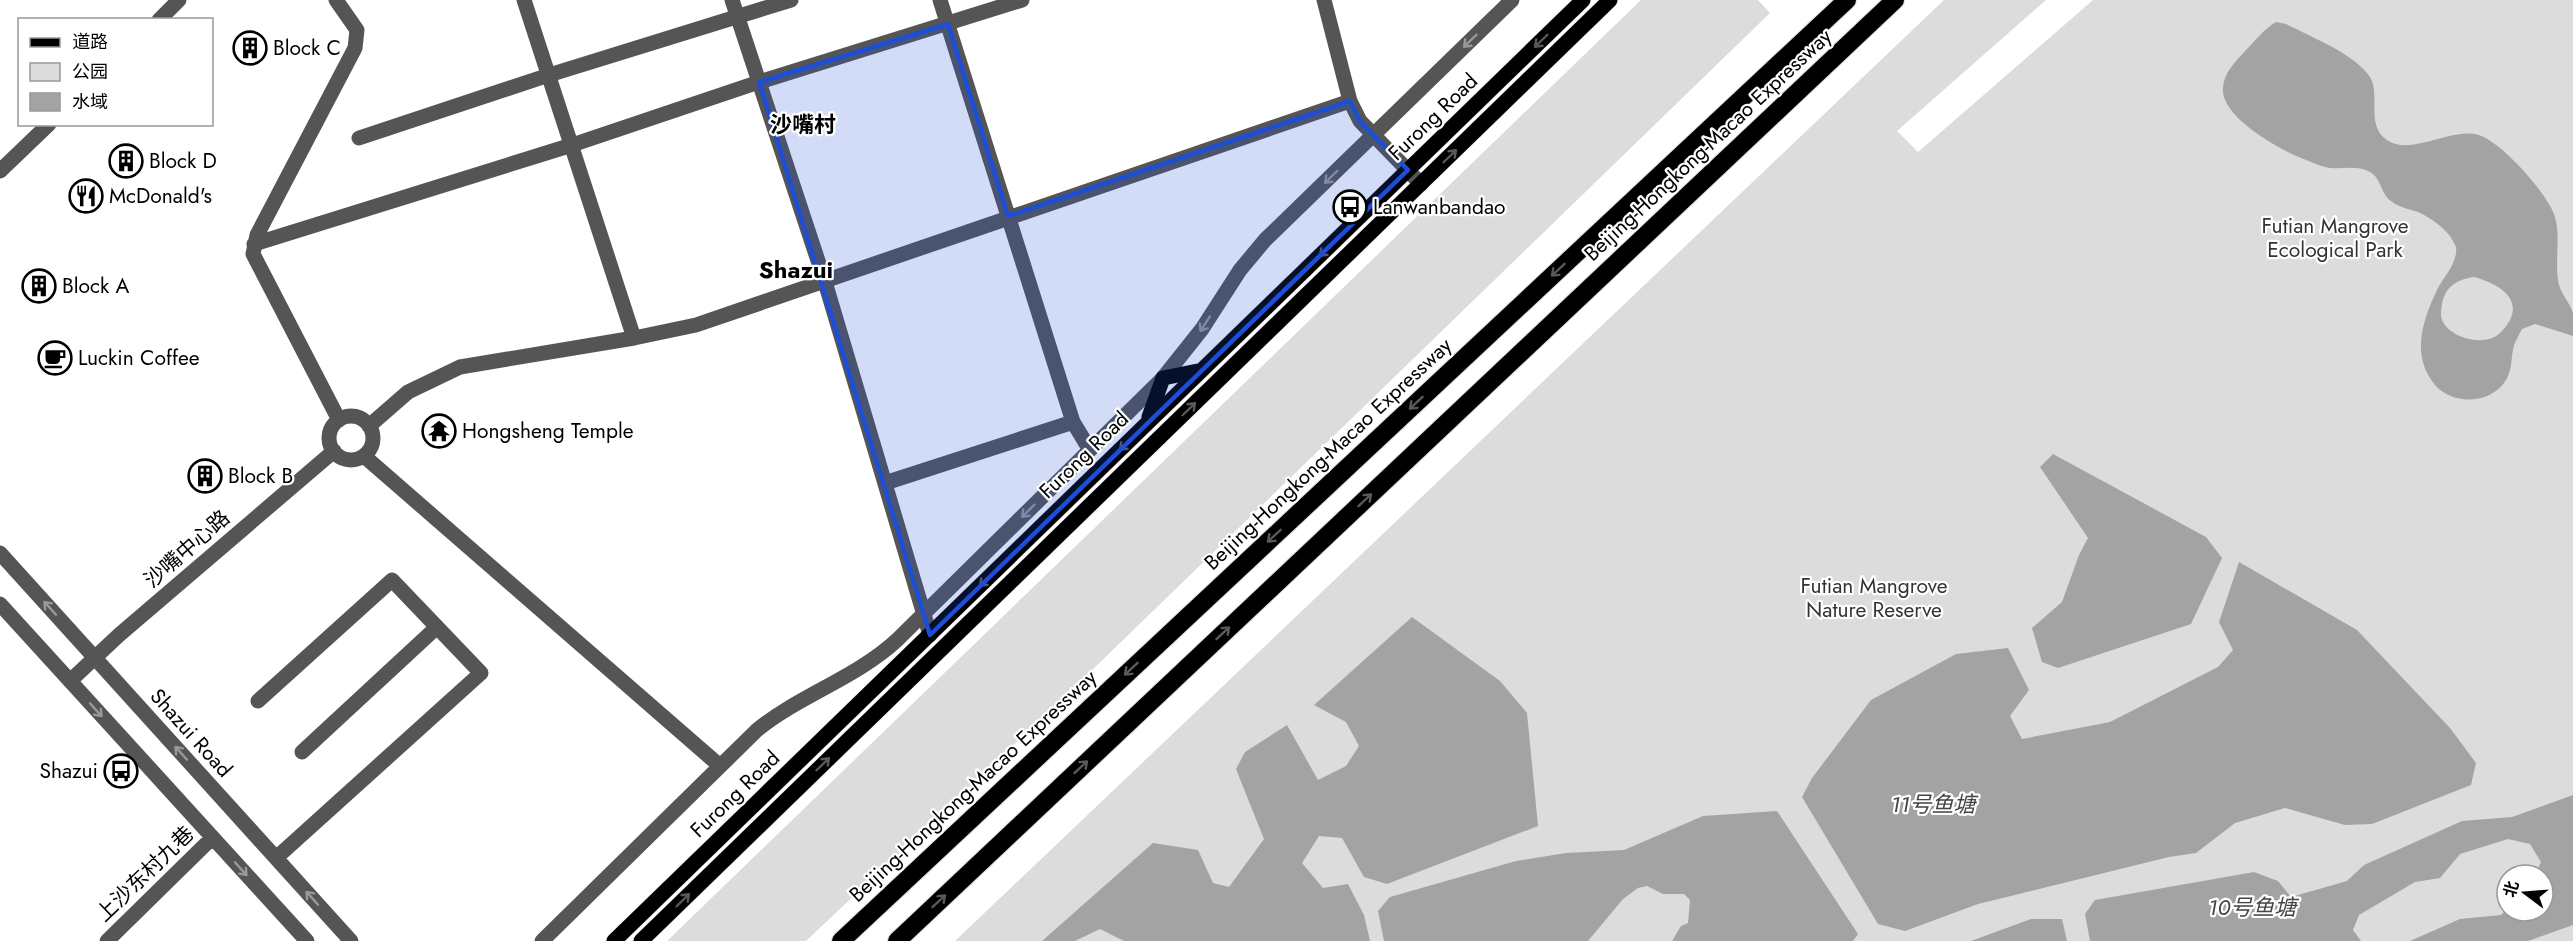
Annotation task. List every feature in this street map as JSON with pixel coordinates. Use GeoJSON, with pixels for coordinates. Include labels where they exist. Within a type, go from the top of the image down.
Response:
{"type":"FeatureCollection","features":[{"type":"Feature","properties":{"kind":"highway","name":"Beijing-Hongkong-Macao Expressway"},"geometry":{"type":"LineString","coordinates":[[841,941],[1846,0]]}},
{"type":"Feature","properties":{"kind":"highway","name":"Beijing-Hongkong-Macao Expressway"},"geometry":{"type":"LineString","coordinates":[[897,941],[1895,0]]}},
{"type":"Feature","properties":{"kind":"main road","name":"Furong Road"},"geometry":{"type":"LineString","coordinates":[[614,941],[1583,0]]}},
{"type":"Feature","properties":{"kind":"main road","name":"Furong Road"},"geometry":{"type":"LineString","coordinates":[[642,941],[1611,0]]}},
{"type":"Feature","properties":{"kind":"main road"},"geometry":{"type":"LineString","coordinates":[[1147,423],[1163,378],[1202,370]]}},
{"type":"Feature","properties":{"kind":"street"},"geometry":{"type":"LineString","coordinates":[[161,18],[179,0]]}},
{"type":"Feature","properties":{"kind":"street"},"geometry":{"type":"LineString","coordinates":[[336,0],[357,30],[355,48],[257,235],[253,254],[339,420]]}},
{"type":"Feature","properties":{"kind":"street"},"geometry":{"type":"LineString","coordinates":[[524,0],[634,338]]}},
{"type":"Feature","properties":{"kind":"street"},"geometry":{"type":"LineString","coordinates":[[732,0],[825,282],[930,634]]}},
{"type":"Feature","properties":{"kind":"street"},"geometry":{"type":"LineString","coordinates":[[359,138],[549,75],[791,0]]}},
{"type":"Feature","properties":{"kind":"street"},"geometry":{"type":"LineString","coordinates":[[940,0],[1073,422],[1090,450]]}},
{"type":"Feature","properties":{"kind":"street"},"geometry":{"type":"LineString","coordinates":[[254,244],[572,146],[759,82],[1022,0]]}},
{"type":"Feature","properties":{"kind":"street"},"geometry":{"type":"LineString","coordinates":[[1324,0],[1350,101],[1360,121],[1421,184]]}},
{"type":"Feature","properties":{"kind":"street"},"geometry":{"type":"LineString","coordinates":[[542,941],[767,722],[870,662],[923,614],[1163,378],[1192,343],[1232,280],[1255,251],[1512,0]]}},
{"type":"Feature","properties":{"kind":"street"},"geometry":{"type":"LineString","coordinates":[[369,426],[408,392],[460,367],[634,338],[696,325],[825,282],[1008,216],[1350,101]]}},
{"type":"Feature","properties":{"kind":"street"},"geometry":{"type":"LineString","coordinates":[[0,171],[47,126]]}},
{"type":"Feature","properties":{"kind":"street"},"geometry":{"type":"LineString","coordinates":[[352,416],[358,417],[369,426],[373,439],[364,456],[351,460],[339,456],[334,451],[331,445],[331,431],[339,420],[352,416]]}},
{"type":"Feature","properties":{"kind":"street"},"geometry":{"type":"LineString","coordinates":[[885,483],[1073,422]]}},
{"type":"Feature","properties":{"kind":"street","name":"沙嘴中心路"},"geometry":{"type":"LineString","coordinates":[[70,681],[334,451]]}},
{"type":"Feature","properties":{"kind":"street"},"geometry":{"type":"LineString","coordinates":[[364,456],[720,766]]}},
{"type":"Feature","properties":{"kind":"street","name":"Shazui Road"},"geometry":{"type":"LineString","coordinates":[[0,553],[351,941]]}},
{"type":"Feature","properties":{"kind":"street"},"geometry":{"type":"LineString","coordinates":[[258,701],[392,580],[481,673],[276,858]]}},
{"type":"Feature","properties":{"kind":"street"},"geometry":{"type":"LineString","coordinates":[[0,604],[307,941]]}},
{"type":"Feature","properties":{"kind":"street"},"geometry":{"type":"LineString","coordinates":[[302,752],[437,627]]}},
{"type":"Feature","properties":{"kind":"street","name":"上沙东村九巷"},"geometry":{"type":"LineString","coordinates":[[107,941],[213,838]]}},
{"type":"Feature","properties":{"kind":"highlighted area"},"geometry":{"type":"Polygon","coordinates":[[[948,24],[1008,216],[1350,101],[1360,121],[1408,170],[930,635],[759,82],[948,24]]]}},
{"type":"Feature","properties":{"kind":"green space"},"geometry":{"type":"Polygon","coordinates":[[[1641,0],[1758,0],[1770,13],[1056,705],[806,941],[667,941],[1641,0]]]}},
{"type":"Feature","properties":{"kind":"green space","name":"Futian Mangrove Nature Reserve"},"geometry":{"type":"Polygon","coordinates":[[[1944,0],[2046,0],[1897,131],[1918,152],[2093,0],[2573,0],[2573,941],[955,941],[1944,0]]]}},
{"type":"Feature","properties":{"kind":"water"},"geometry":{"type":"Polygon","coordinates":[[[2276,22],[2286,24],[2332,47],[2363,69],[2373,84],[2377,127],[2380,134],[2387,140],[2406,145],[2475,134],[2496,145],[2521,168],[2543,195],[2555,217],[2559,285],[2573,313],[2573,336],[2535,324],[2522,329],[2514,347],[2506,380],[2492,394],[2482,398],[2462,399],[2443,392],[2435,385],[2423,362],[2422,337],[2424,324],[2438,288],[2455,258],[2455,246],[2451,237],[2432,220],[2420,213],[2401,207],[2387,198],[2377,178],[2370,172],[2356,168],[2327,168],[2298,157],[2256,133],[2232,111],[2225,99],[2223,88],[2226,77],[2238,58],[2276,22]],[[2474,277],[2462,280],[2449,288],[2446,293],[2441,318],[2447,328],[2461,337],[2486,340],[2500,333],[2508,323],[2512,313],[2509,297],[2495,285],[2474,277]]]}},
{"type":"Feature","properties":{"kind":"water"},"geometry":{"type":"Polygon","coordinates":[[[2053,454],[2206,537],[2222,558],[2191,624],[2058,668],[2042,662],[2032,628],[2062,602],[2079,555],[2088,538],[2040,467],[2053,454]]]}},
{"type":"Feature","properties":{"kind":"water","name":"11号鱼塘"},"geometry":{"type":"Polygon","coordinates":[[[2239,562],[2357,630],[2450,728],[2476,763],[2471,785],[2372,824],[2345,825],[2285,808],[2235,823],[2196,853],[2169,857],[1978,904],[1905,931],[1878,924],[1802,797],[1812,778],[1871,700],[1956,654],[2008,648],[2029,690],[2010,716],[2022,739],[2110,722],[2218,667],[2233,650],[2219,622],[2239,562]]]}},
{"type":"Feature","properties":{"kind":"water"},"geometry":{"type":"Polygon","coordinates":[[[1412,617],[1500,681],[1527,713],[1538,826],[1387,884],[1364,877],[1342,838],[1319,836],[1302,863],[1323,888],[1348,884],[1364,915],[1370,941],[1124,941],[1100,929],[1075,941],[1042,941],[1153,843],[1198,850],[1213,883],[1229,887],[1264,839],[1236,769],[1245,752],[1287,725],[1318,780],[1346,766],[1359,746],[1346,722],[1314,705],[1412,617]]]}},
{"type":"Feature","properties":{"kind":"water","name":"10号鱼塘"},"geometry":{"type":"Polygon","coordinates":[[[2573,795],[2573,925],[2528,941],[2410,941],[2460,919],[2495,916],[2495,923],[2555,923],[2555,863],[2541,863],[2530,844],[2508,839],[2460,854],[2440,878],[2415,882],[2359,915],[2353,930],[2361,941],[2090,941],[2085,914],[2095,900],[2254,872],[2278,881],[2291,897],[2347,881],[2364,865],[2462,821],[2512,817],[2573,795]]]}},
{"type":"Feature","properties":{"kind":"water"},"geometry":{"type":"Polygon","coordinates":[[[1777,811],[1858,934],[1853,941],[1672,941],[1681,926],[1688,923],[1690,900],[1684,894],[1663,894],[1647,886],[1638,888],[1623,899],[1588,941],[1384,941],[1378,911],[1390,897],[1516,861],[1566,853],[1624,850],[1703,816],[1777,811]]]}},
{"type":"Feature","properties":{"kind":"water"},"geometry":{"type":"Polygon","coordinates":[[[2031,919],[2062,919],[2067,941],[1971,941],[2031,919]]]}},
{"type":"Feature","properties":{"kind":"place","name":"Block C"},"geometry":{"type":"Point","coordinates":[250,48]}},
{"type":"Feature","properties":{"kind":"place","name":"Block D"},"geometry":{"type":"Point","coordinates":[126,161]}},
{"type":"Feature","properties":{"kind":"place","name":"McDonald's"},"geometry":{"type":"Point","coordinates":[86,196]}},
{"type":"Feature","properties":{"kind":"place","name":"Lanwanbandao"},"geometry":{"type":"Point","coordinates":[1350,207]}},
{"type":"Feature","properties":{"kind":"place","name":"Block A"},"geometry":{"type":"Point","coordinates":[39,286]}},
{"type":"Feature","properties":{"kind":"place","name":"Luckin Coffee"},"geometry":{"type":"Point","coordinates":[55,358]}},
{"type":"Feature","properties":{"kind":"place","name":"Hongsheng Temple"},"geometry":{"type":"Point","coordinates":[439,431]}},
{"type":"Feature","properties":{"kind":"place","name":"Block B"},"geometry":{"type":"Point","coordinates":[205,476]}},
{"type":"Feature","properties":{"kind":"place","name":"Shazui"},"geometry":{"type":"Point","coordinates":[121,771]}},
{"type":"Feature","properties":{"kind":"district","name":"沙嘴村"},"geometry":{"type":"Point","coordinates":[803,124]}},
{"type":"Feature","properties":{"kind":"district","name":"Shazui"},"geometry":{"type":"Point","coordinates":[796,270]}},
{"type":"Feature","properties":{"kind":"park label","name":"Futian Mangrove Ecological Park"},"geometry":{"type":"Point","coordinates":[2335,238]}}]}
